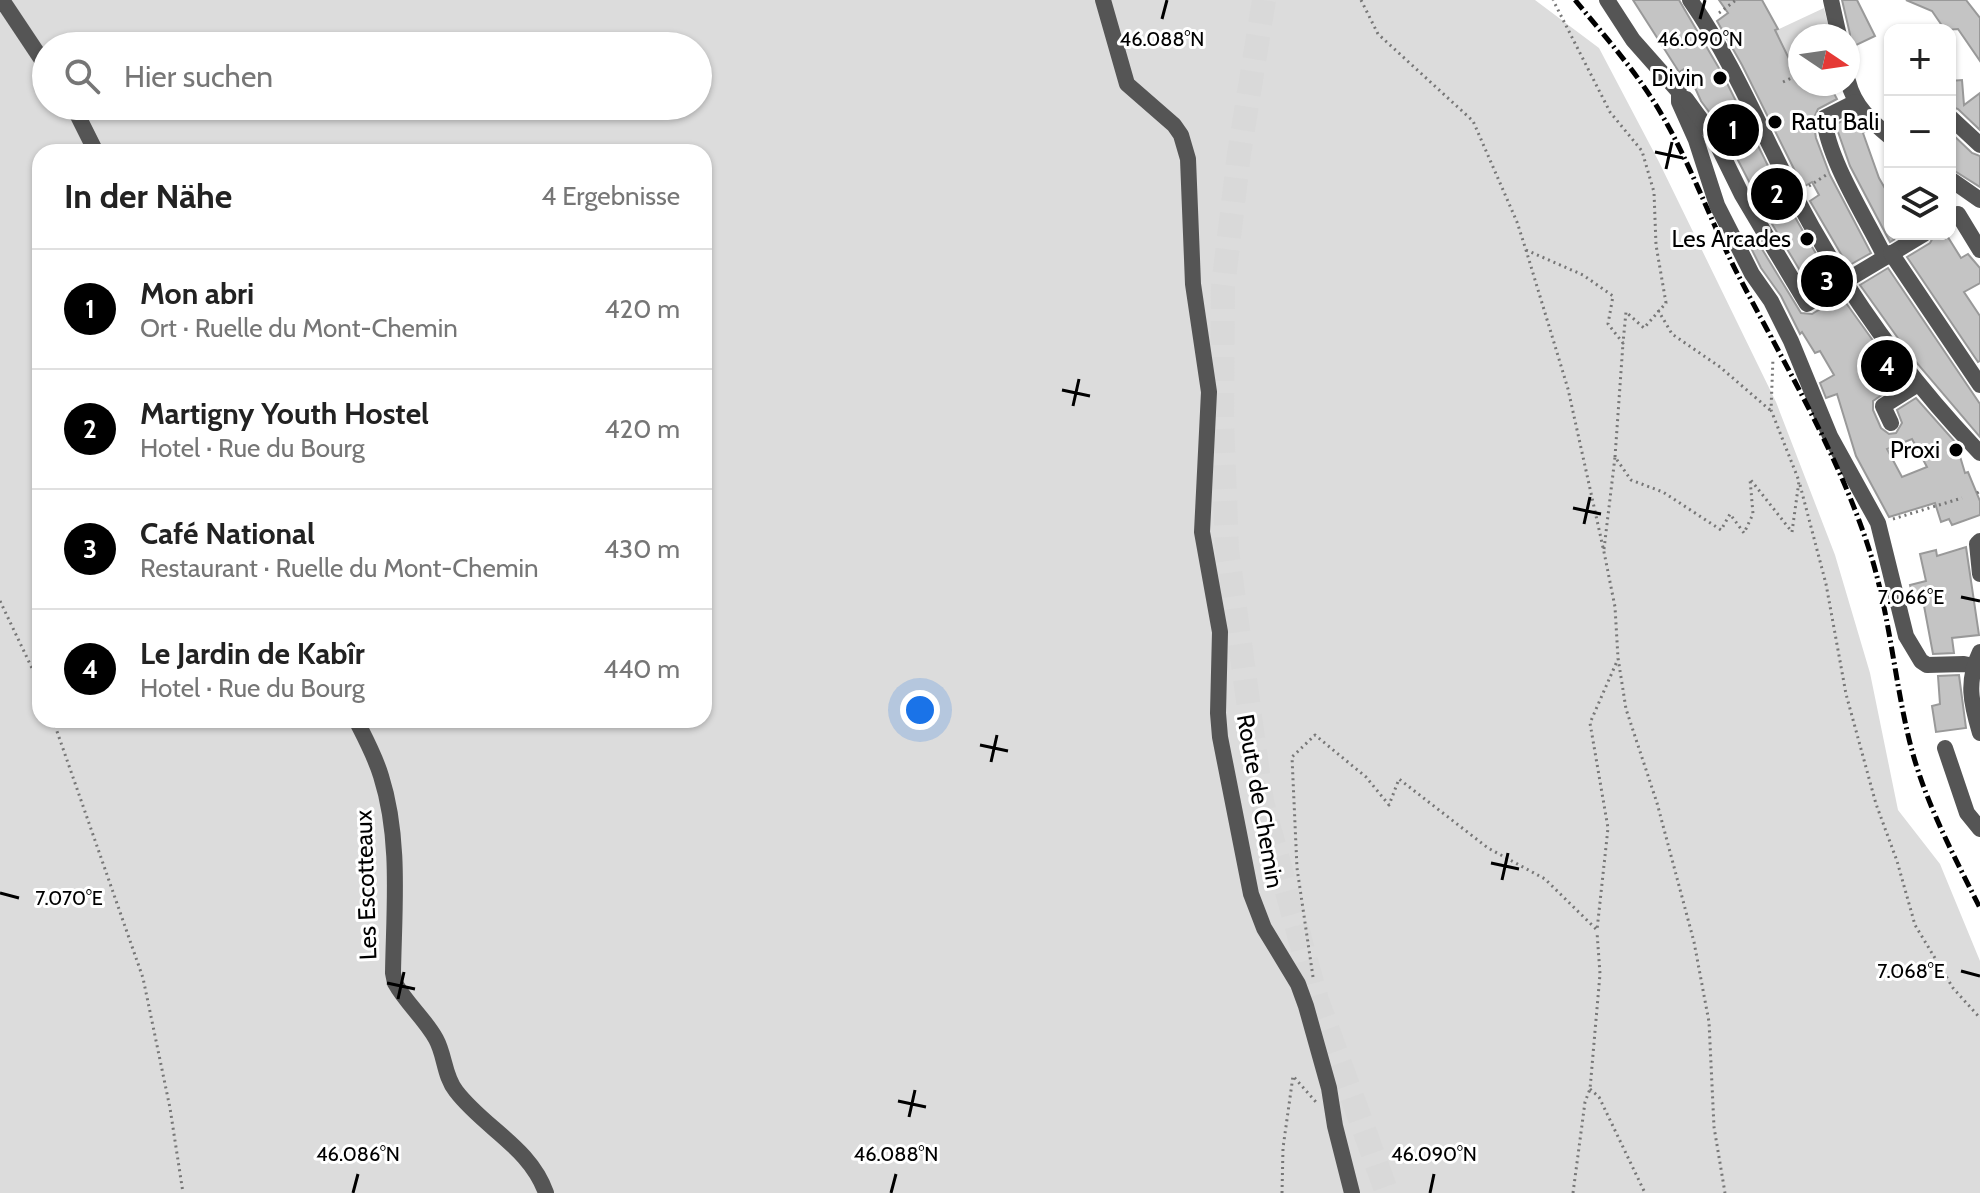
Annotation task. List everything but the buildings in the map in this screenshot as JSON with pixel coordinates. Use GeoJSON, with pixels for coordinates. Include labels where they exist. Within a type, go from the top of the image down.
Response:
{"type":"FeatureCollection","features":[{"type":"Feature","properties":{"kind":"street"},"geometry":{"type":"LineString","coordinates":[[2,0],[32,45]]}},
{"type":"Feature","properties":{"kind":"street","name":"Route de Chemin"},"geometry":{"type":"LineString","coordinates":[[1103,0],[1127,84],[1174,125],[1186,150],[1190,175],[1193,284],[1209,392],[1202,532],[1220,632],[1220,737],[1251,894],[1264,928],[1302,994],[1329,1088],[1352,1193]]}},
{"type":"Feature","properties":{"kind":"street"},"geometry":{"type":"LineString","coordinates":[[1607,0],[1633,40],[1713,136],[1742,195],[1807,304],[1914,240]]}},
{"type":"Feature","properties":{"kind":"street"},"geometry":{"type":"LineString","coordinates":[[1690,0],[1749,99],[1794,194],[1844,282],[1918,384],[1980,453]]}},
{"type":"Feature","properties":{"kind":"street"},"geometry":{"type":"LineString","coordinates":[[1831,0],[1836,24]]}},
{"type":"Feature","properties":{"kind":"street"},"geometry":{"type":"LineString","coordinates":[[1679,92],[1679,102],[1696,140],[1717,205],[1752,274],[1778,314],[1830,436],[1878,523],[1902,626],[1915,653],[1927,665],[1964,664],[1977,659]]}},
{"type":"Feature","properties":{"kind":"street"},"geometry":{"type":"LineString","coordinates":[[1854,96],[1871,121],[1884,130]]}},
{"type":"Feature","properties":{"kind":"street"},"geometry":{"type":"LineString","coordinates":[[1856,102],[1824,118],[1825,129],[1840,167],[1888,255],[1977,375]]}},
{"type":"Feature","properties":{"kind":"street"},"geometry":{"type":"LineString","coordinates":[[80,120],[92,144]]}},
{"type":"Feature","properties":{"kind":"street"},"geometry":{"type":"LineString","coordinates":[[1956,123],[1980,145]]}},
{"type":"Feature","properties":{"kind":"street"},"geometry":{"type":"LineString","coordinates":[[1956,183],[1979,199],[1956,215]]}},
{"type":"Feature","properties":{"kind":"street"},"geometry":{"type":"LineString","coordinates":[[1956,219],[1980,250]]}},
{"type":"Feature","properties":{"kind":"street"},"geometry":{"type":"LineString","coordinates":[[1891,423],[1883,406],[1918,384]]}},
{"type":"Feature","properties":{"kind":"street"},"geometry":{"type":"LineString","coordinates":[[1980,541],[1977,544],[1980,574]]}},
{"type":"Feature","properties":{"kind":"street"},"geometry":{"type":"LineString","coordinates":[[1977,659],[1970,693],[1980,733]]}},
{"type":"Feature","properties":{"kind":"street","name":"Les Escotteaux"},"geometry":{"type":"LineString","coordinates":[[360,728],[378,768],[389,809],[394,870],[395,983],[436,1038],[453,1087],[485,1123],[528,1160],[546,1193]]}},
{"type":"Feature","properties":{"kind":"street"},"geometry":{"type":"LineString","coordinates":[[1945,748],[1967,813],[1980,829]]}},
{"type":"Feature","properties":{"kind":"path"},"geometry":{"type":"LineString","coordinates":[[1361,0],[1378,34],[1473,121],[1526,250],[1568,389],[1604,552],[1615,607],[1618,658],[1626,709],[1666,832],[1694,942],[1709,1022],[1714,1127],[1725,1193]]}},
{"type":"Feature","properties":{"kind":"path"},"geometry":{"type":"LineString","coordinates":[[1553,0],[1610,112],[1642,151],[1654,192],[1656,245],[1666,303],[1644,328],[1626,312],[1604,552]]}},
{"type":"Feature","properties":{"kind":"path"},"geometry":{"type":"LineString","coordinates":[[1705,22],[1736,0]]}},
{"type":"Feature","properties":{"kind":"path"},"geometry":{"type":"LineString","coordinates":[[1783,82],[1788,80]]}},
{"type":"Feature","properties":{"kind":"path"},"geometry":{"type":"LineString","coordinates":[[1794,194],[1840,167]]}},
{"type":"Feature","properties":{"kind":"path"},"geometry":{"type":"LineString","coordinates":[[1526,250],[1583,275],[1613,296],[1608,324],[1623,343]]}},
{"type":"Feature","properties":{"kind":"path"},"geometry":{"type":"LineString","coordinates":[[1658,310],[1672,334],[1720,367],[1771,410]]}},
{"type":"Feature","properties":{"kind":"path"},"geometry":{"type":"LineString","coordinates":[[1773,358],[1771,410],[1799,481],[1826,584],[1846,694],[1876,804],[1897,861],[1915,925],[1953,988],[1980,1018]]}},
{"type":"Feature","properties":{"kind":"path"},"geometry":{"type":"LineString","coordinates":[[1615,457],[1631,480],[1663,492],[1721,530],[1730,514],[1744,533],[1753,514],[1750,479],[1792,532],[1799,481]]}},
{"type":"Feature","properties":{"kind":"path"},"geometry":{"type":"LineString","coordinates":[[1878,523],[1937,508],[1962,498]]}},
{"type":"Feature","properties":{"kind":"path"},"geometry":{"type":"LineString","coordinates":[[0,601],[32,668]]}},
{"type":"Feature","properties":{"kind":"path"},"geometry":{"type":"LineString","coordinates":[[1573,1193],[1585,1102],[1590,1089],[1600,974],[1597,930],[1608,828],[1590,723],[1618,658]]}},
{"type":"Feature","properties":{"kind":"path"},"geometry":{"type":"LineString","coordinates":[[56,728],[143,978],[170,1108],[183,1193]]}},
{"type":"Feature","properties":{"kind":"path"},"geometry":{"type":"LineString","coordinates":[[1313,978],[1297,868],[1292,757],[1315,735],[1366,777],[1389,805],[1399,779],[1488,848],[1545,879],[1597,930]]}},
{"type":"Feature","properties":{"kind":"path"},"geometry":{"type":"LineString","coordinates":[[1282,1193],[1283,1148],[1293,1076],[1335,1126]]}},
{"type":"Feature","properties":{"kind":"path"},"geometry":{"type":"LineString","coordinates":[[1590,1089],[1599,1097],[1645,1193]]}},
{"type":"Feature","properties":{"kind":"shaded area"},"geometry":{"type":"Polygon","coordinates":[[[0,0],[1535,0],[1599,48],[1659,162],[1776,402],[1835,555],[1870,673],[1898,810],[1940,864],[1980,961],[1980,1193],[0,1193],[0,0]]]}},
{"type":"Feature","properties":{"kind":"shaded area"},"geometry":{"type":"Polygon","coordinates":[[[1824,8],[1828,24],[1790,24],[1824,8]]]}},
{"type":"Feature","properties":{"kind":"shaded area"},"geometry":{"type":"Polygon","coordinates":[[[1788,25],[1788,59],[1775,31],[1788,25]]]}},
{"type":"Feature","properties":{"kind":"tunnel"},"geometry":{"type":"LineString","coordinates":[[1264,0],[1239,154],[1223,287],[1222,421],[1227,550],[1262,802],[1317,1000],[1387,1193]]}},
{"type":"Feature","properties":{"kind":"railway"},"geometry":{"type":"LineString","coordinates":[[1575,0],[1656,105],[1840,475],[1875,571],[1917,768],[1941,829],[1980,908]]}},
{"type":"Feature","properties":{"kind":"place","name":"Divin"},"geometry":{"type":"Point","coordinates":[1720,78]}},
{"type":"Feature","properties":{"kind":"place","name":"Ratu Bali"},"geometry":{"type":"Point","coordinates":[1775,122]}},
{"type":"Feature","properties":{"kind":"place","name":"Mon abri"},"geometry":{"type":"Point","coordinates":[1733,130]}},
{"type":"Feature","properties":{"kind":"place","name":"Martigny Youth Hostel"},"geometry":{"type":"Point","coordinates":[1777,194]}},
{"type":"Feature","properties":{"kind":"place","name":"Les Arcades"},"geometry":{"type":"Point","coordinates":[1807,239]}},
{"type":"Feature","properties":{"kind":"place","name":"Café National"},"geometry":{"type":"Point","coordinates":[1827,281]}},
{"type":"Feature","properties":{"kind":"place","name":"Le Jardin de Kabîr"},"geometry":{"type":"Point","coordinates":[1887,366]}},
{"type":"Feature","properties":{"kind":"place","name":"Proxi"},"geometry":{"type":"Point","coordinates":[1956,450]}}]}
